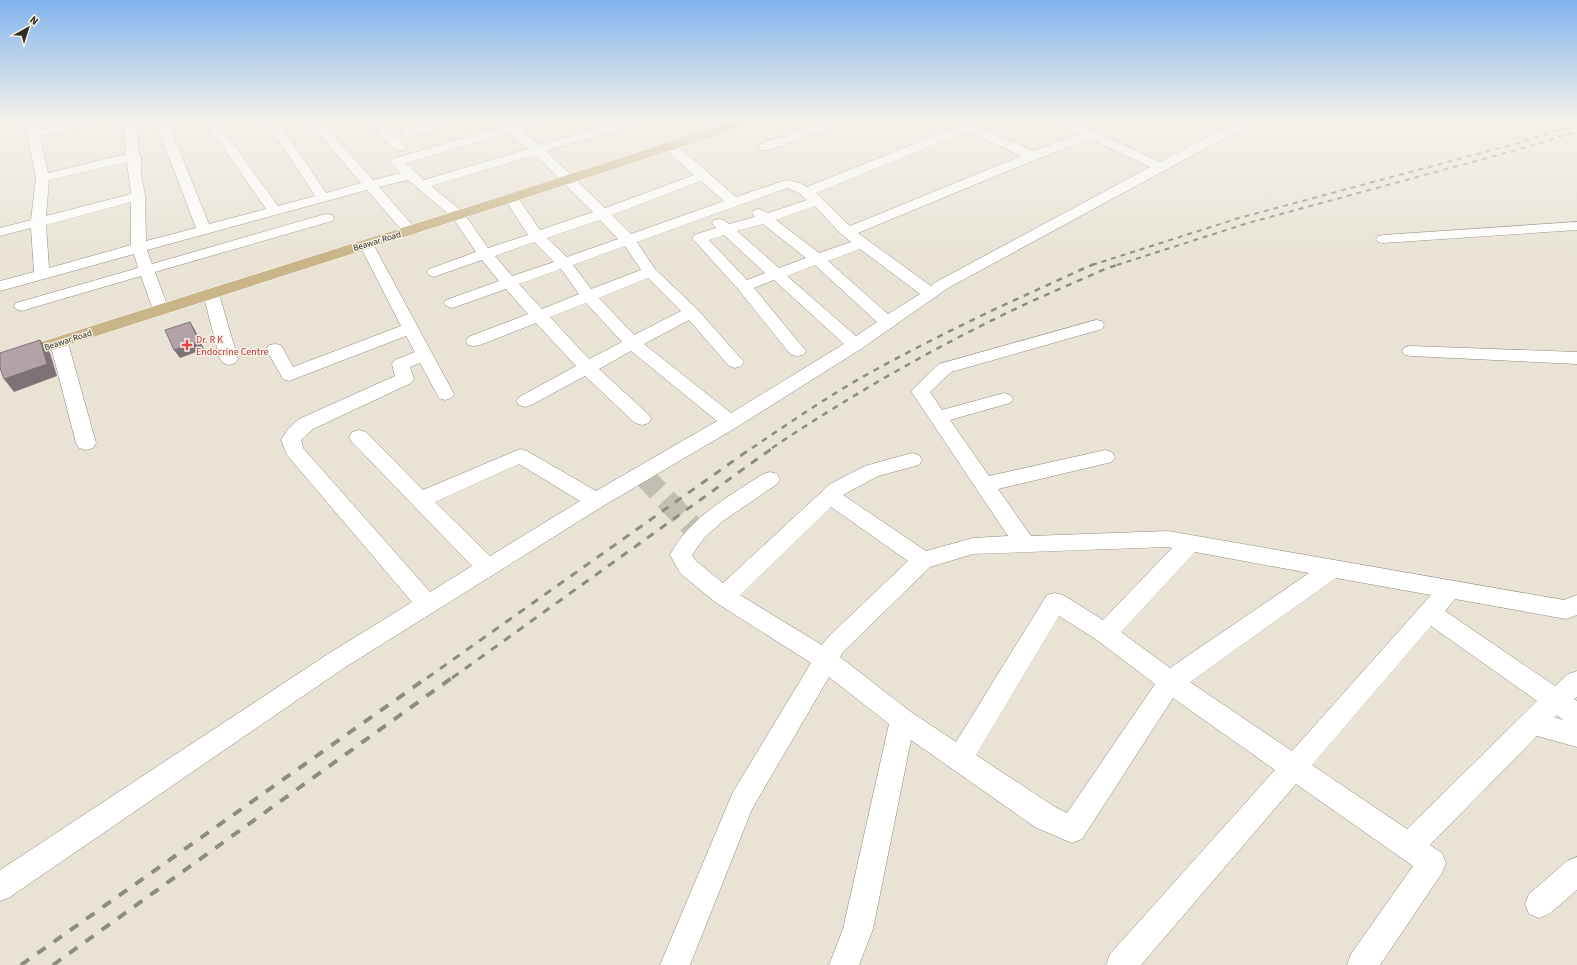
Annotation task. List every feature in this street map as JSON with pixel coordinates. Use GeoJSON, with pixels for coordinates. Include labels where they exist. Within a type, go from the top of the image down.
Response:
{"type":"FeatureCollection","features":[{"type":"Feature","properties":{"kind":"main road","name":"Beawar Road"},"geometry":{"type":"LineString","coordinates":[[0,346],[158,304],[407,227],[597,164]]}},
{"type":"Feature","properties":{"kind":"main road","name":"Beawar Road"},"geometry":{"type":"LineString","coordinates":[[454,212],[511,198],[564,176],[606,164]]}},
{"type":"Feature","properties":{"kind":"main road","name":"Beawar Road"},"geometry":{"type":"LineString","coordinates":[[0,361],[59,343],[158,304],[211,294],[366,244],[407,227]]}},
{"type":"Feature","properties":{"kind":"street"},"geometry":{"type":"LineString","coordinates":[[40,164],[43,178],[38,221],[42,274]]}},
{"type":"Feature","properties":{"kind":"street"},"geometry":{"type":"LineString","coordinates":[[43,178],[101,164]]}},
{"type":"Feature","properties":{"kind":"street"},"geometry":{"type":"LineString","coordinates":[[134,164],[134,174],[138,196],[139,248],[158,304]]}},
{"type":"Feature","properties":{"kind":"street"},"geometry":{"type":"LineString","coordinates":[[178,164],[204,230]]}},
{"type":"Feature","properties":{"kind":"street"},"geometry":{"type":"LineString","coordinates":[[241,164],[274,211]]}},
{"type":"Feature","properties":{"kind":"street"},"geometry":{"type":"LineString","coordinates":[[301,164],[323,198]]}},
{"type":"Feature","properties":{"kind":"street"},"geometry":{"type":"LineString","coordinates":[[352,164],[407,227]]}},
{"type":"Feature","properties":{"kind":"street"},"geometry":{"type":"LineString","coordinates":[[399,164],[421,186],[454,212],[485,254],[509,283],[587,368],[642,419]]}},
{"type":"Feature","properties":{"kind":"street"},"geometry":{"type":"LineString","coordinates":[[421,186],[492,164]]}},
{"type":"Feature","properties":{"kind":"street"},"geometry":{"type":"LineString","coordinates":[[552,164],[628,240],[650,272],[691,312],[735,362]]}},
{"type":"Feature","properties":{"kind":"street"},"geometry":{"type":"LineString","coordinates":[[689,164],[737,202],[767,218],[817,259],[887,322]]}},
{"type":"Feature","properties":{"kind":"street"},"geometry":{"type":"LineString","coordinates":[[797,351],[744,286],[699,238],[767,218],[884,164]]}},
{"type":"Feature","properties":{"kind":"street"},"geometry":{"type":"LineString","coordinates":[[848,232],[1013,164]]}},
{"type":"Feature","properties":{"kind":"street"},"geometry":{"type":"LineString","coordinates":[[1154,164],[1160,167]]}},
{"type":"Feature","properties":{"kind":"street"},"geometry":{"type":"LineString","coordinates":[[0,887],[336,661],[596,501],[730,422],[855,345],[940,287],[1166,164]]}},
{"type":"Feature","properties":{"kind":"street"},"geometry":{"type":"LineString","coordinates":[[0,286],[410,175]]}},
{"type":"Feature","properties":{"kind":"street"},"geometry":{"type":"LineString","coordinates":[[434,272],[602,214],[703,176]]}},
{"type":"Feature","properties":{"kind":"street"},"geometry":{"type":"LineString","coordinates":[[452,303],[786,184],[794,185],[812,197],[848,232],[862,243],[940,287]]}},
{"type":"Feature","properties":{"kind":"street"},"geometry":{"type":"LineString","coordinates":[[0,232],[138,196]]}},
{"type":"Feature","properties":{"kind":"street"},"geometry":{"type":"LineString","coordinates":[[511,198],[537,236],[564,264],[588,296],[632,343],[730,422]]}},
{"type":"Feature","properties":{"kind":"street"},"geometry":{"type":"LineString","coordinates":[[706,212],[855,345]]}},
{"type":"Feature","properties":{"kind":"street"},"geometry":{"type":"LineString","coordinates":[[22,306],[327,218]]}},
{"type":"Feature","properties":{"kind":"street"},"geometry":{"type":"LineString","coordinates":[[1383,239],[1577,226]]}},
{"type":"Feature","properties":{"kind":"street"},"geometry":{"type":"LineString","coordinates":[[744,286],[862,243]]}},
{"type":"Feature","properties":{"kind":"street"},"geometry":{"type":"LineString","coordinates":[[366,244],[445,394]]}},
{"type":"Feature","properties":{"kind":"street"},"geometry":{"type":"LineString","coordinates":[[474,341],[650,272]]}},
{"type":"Feature","properties":{"kind":"street"},"geometry":{"type":"LineString","coordinates":[[211,294],[229,359]]}},
{"type":"Feature","properties":{"kind":"street"},"geometry":{"type":"LineString","coordinates":[[525,401],[691,312]]}},
{"type":"Feature","properties":{"kind":"street"},"geometry":{"type":"LineString","coordinates":[[1025,544],[920,391],[945,368],[1096,324]]}},
{"type":"Feature","properties":{"kind":"street"},"geometry":{"type":"LineString","coordinates":[[275,349],[289,375],[410,328]]}},
{"type":"Feature","properties":{"kind":"street"},"geometry":{"type":"LineString","coordinates":[[59,343],[86,443]]}},
{"type":"Feature","properties":{"kind":"street"},"geometry":{"type":"LineString","coordinates":[[1411,351],[1577,358]]}},
{"type":"Feature","properties":{"kind":"street"},"geometry":{"type":"LineString","coordinates":[[424,355],[401,364],[405,378],[306,424],[291,440],[294,450],[428,605]]}},
{"type":"Feature","properties":{"kind":"street"},"geometry":{"type":"LineString","coordinates":[[938,417],[1004,399]]}},
{"type":"Feature","properties":{"kind":"street"},"geometry":{"type":"LineString","coordinates":[[360,437],[488,568]]}},
{"type":"Feature","properties":{"kind":"street"},"geometry":{"type":"LineString","coordinates":[[422,499],[520,456],[596,501]]}},
{"type":"Feature","properties":{"kind":"street"},"geometry":{"type":"LineString","coordinates":[[984,484],[1105,457]]}},
{"type":"Feature","properties":{"kind":"street"},"geometry":{"type":"LineString","coordinates":[[723,596],[837,489],[872,470],[912,460]]}},
{"type":"Feature","properties":{"kind":"street"},"geometry":{"type":"LineString","coordinates":[[770,479],[716,515],[697,532],[681,555],[688,567],[723,596],[826,660],[902,720],[1046,817],[1072,829],[1170,682],[1333,568]]}},
{"type":"Feature","properties":{"kind":"street"},"geometry":{"type":"LineString","coordinates":[[830,496],[923,560]]}},
{"type":"Feature","properties":{"kind":"street"},"geometry":{"type":"LineString","coordinates":[[675,965],[742,801],[835,645],[923,560],[973,546],[1168,538],[1573,610]]}},
{"type":"Feature","properties":{"kind":"street"},"geometry":{"type":"LineString","coordinates":[[1105,633],[1190,542]]}},
{"type":"Feature","properties":{"kind":"street"},"geometry":{"type":"LineString","coordinates":[[1120,965],[1450,589]]}},
{"type":"Feature","properties":{"kind":"street"},"geometry":{"type":"LineString","coordinates":[[960,759],[1055,602],[1105,633],[1170,682],[1432,863],[1362,965]]}},
{"type":"Feature","properties":{"kind":"street"},"geometry":{"type":"LineString","coordinates":[[1429,612],[1577,715]]}},
{"type":"Feature","properties":{"kind":"street"},"geometry":{"type":"LineString","coordinates":[[1409,848],[1555,700],[1577,682]]}},
{"type":"Feature","properties":{"kind":"street"},"geometry":{"type":"LineString","coordinates":[[844,965],[858,929],[902,720]]}},
{"type":"Feature","properties":{"kind":"street"},"geometry":{"type":"LineString","coordinates":[[1532,723],[1577,735]]}},
{"type":"Feature","properties":{"kind":"street"},"geometry":{"type":"LineString","coordinates":[[1539,904],[1577,871]]}},
{"type":"Feature","properties":{"kind":"building"},"geometry":{"type":"Polygon","coordinates":[[[190,322],[199,341],[174,350],[165,330],[190,322]]]}},
{"type":"Feature","properties":{"kind":"building"},"geometry":{"type":"Polygon","coordinates":[[[40,340],[47,364],[4,379],[0,368],[0,353],[40,340]]]}},
{"type":"Feature","properties":{"kind":"tunnel"},"geometry":{"type":"LineString","coordinates":[[643,475],[697,532]]}},
{"type":"Feature","properties":{"kind":"railway"},"geometry":{"type":"LineString","coordinates":[[1092,265],[1239,218],[1440,164]]}},
{"type":"Feature","properties":{"kind":"railway"},"geometry":{"type":"LineString","coordinates":[[1117,265],[1248,223],[1465,164]]}},
{"type":"Feature","properties":{"kind":"railway"},"geometry":{"type":"LineString","coordinates":[[752,448],[844,388],[875,370],[983,315],[1094,264]]}},
{"type":"Feature","properties":{"kind":"railway"},"geometry":{"type":"LineString","coordinates":[[772,448],[889,375],[949,342],[1034,300],[1117,265]]}},
{"type":"Feature","properties":{"kind":"railway"},"geometry":{"type":"LineString","coordinates":[[427,678],[753,447]]}},
{"type":"Feature","properties":{"kind":"railway"},"geometry":{"type":"LineString","coordinates":[[452,678],[774,447]]}},
{"type":"Feature","properties":{"kind":"railway"},"geometry":{"type":"LineString","coordinates":[[21,965],[428,677]]}},
{"type":"Feature","properties":{"kind":"railway"},"geometry":{"type":"LineString","coordinates":[[53,965],[453,677]]}},
{"type":"Feature","properties":{"kind":"place","name":"Dr. R K Endocrine Centre"},"geometry":{"type":"Point","coordinates":[187,345]}}]}
